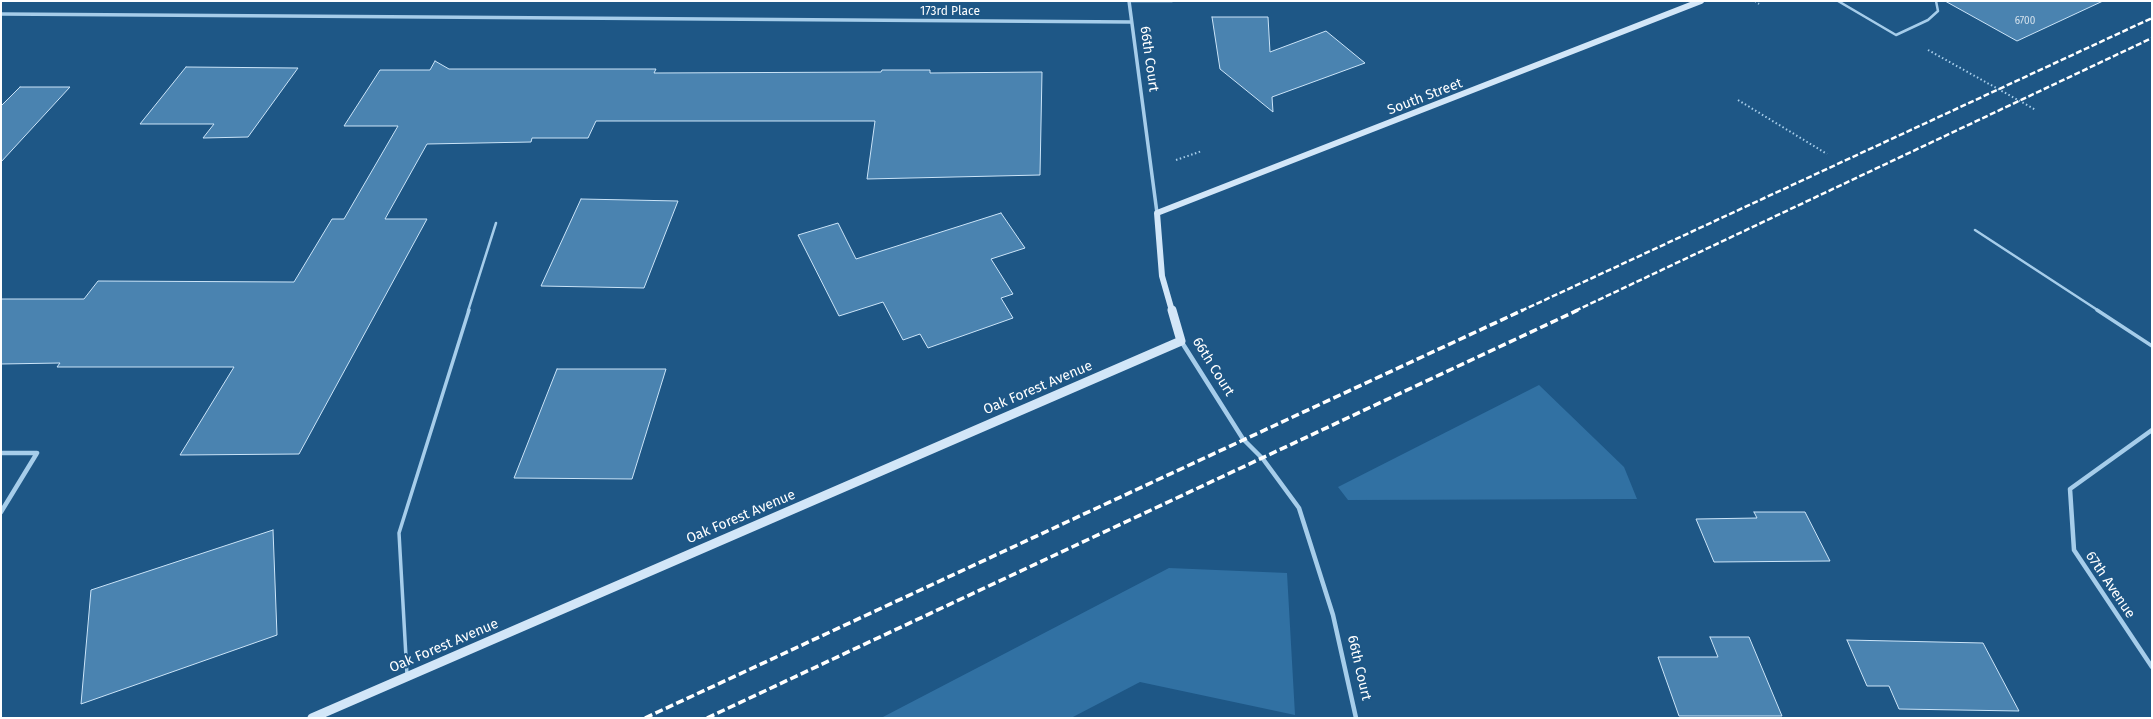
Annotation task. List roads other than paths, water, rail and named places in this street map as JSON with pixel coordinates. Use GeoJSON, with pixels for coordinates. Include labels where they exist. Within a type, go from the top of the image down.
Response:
{"type":"FeatureCollection","features":[{"type":"Feature","properties":{"kind":"street","name":"66th Court"},"geometry":{"type":"LineString","coordinates":[[1129,1],[1157,214],[1162,276],[1181,341],[1244,439],[1263,459],[1299,508],[1333,615],[1356,718]]}},
{"type":"Feature","properties":{"kind":"street","name":"South Street"},"geometry":{"type":"LineString","coordinates":[[1157,214],[1529,70],[1700,1]]}},
{"type":"Feature","properties":{"kind":"street","name":"173rd Place"},"geometry":{"type":"LineString","coordinates":[[1,14],[1131,22]]}},
{"type":"Feature","properties":{"kind":"street","name":"Oak Forest Avenue"},"geometry":{"type":"LineString","coordinates":[[312,718],[1181,341]]}},
{"type":"Feature","properties":{"kind":"street","name":"67th Avenue"},"geometry":{"type":"LineString","coordinates":[[2152,430],[2070,489],[2074,550],[2152,667]]}},
{"type":"Feature","properties":{"kind":"street"},"geometry":{"type":"LineString","coordinates":[[1,454],[37,453],[1,512]]}},
{"type":"Feature","properties":{"kind":"lane"},"geometry":{"type":"LineString","coordinates":[[1129,1],[1172,1]]}},
{"type":"Feature","properties":{"kind":"lane"},"geometry":{"type":"LineString","coordinates":[[1838,1],[1896,35],[1928,20],[1938,11],[1936,1]]}},
{"type":"Feature","properties":{"kind":"lane"},"geometry":{"type":"LineString","coordinates":[[407,677],[399,533],[496,223]]}},
{"type":"Feature","properties":{"kind":"lane"},"geometry":{"type":"LineString","coordinates":[[1975,230],[2152,346]]}},
{"type":"Feature","properties":{"kind":"railway"},"geometry":{"type":"LineString","coordinates":[[1521,311],[2152,18]]}},
{"type":"Feature","properties":{"kind":"railway"},"geometry":{"type":"LineString","coordinates":[[1575,311],[2152,38]]}},
{"type":"Feature","properties":{"kind":"railway"},"geometry":{"type":"LineString","coordinates":[[645,718],[1523,310]]}},
{"type":"Feature","properties":{"kind":"railway"},"geometry":{"type":"LineString","coordinates":[[707,718],[1578,310]]}}]}
